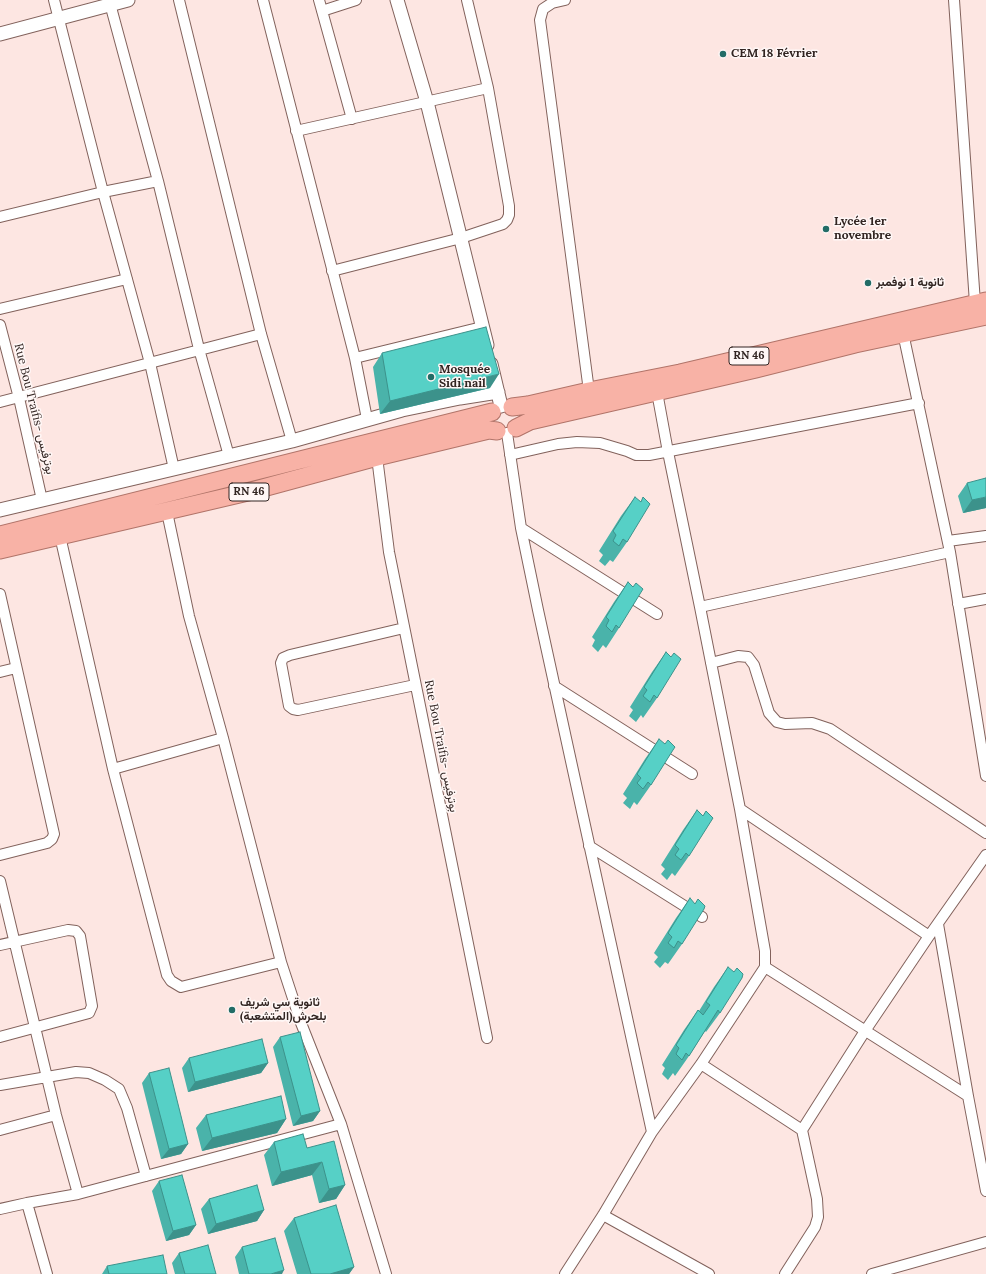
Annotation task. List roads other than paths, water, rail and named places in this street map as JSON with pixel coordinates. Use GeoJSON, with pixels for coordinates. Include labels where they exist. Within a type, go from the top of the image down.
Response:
{"type":"FeatureCollection","features":[{"type":"Feature","properties":{"kind":"highway","name":"RN 46"},"geometry":{"type":"LineString","coordinates":[[0,536],[501,404],[528,405],[589,390],[680,372],[980,302]]}},
{"type":"Feature","properties":{"kind":"highway","name":"RN 46"},"geometry":{"type":"LineString","coordinates":[[0,550],[248,492],[378,457],[489,430],[507,431],[530,421],[903,333],[986,316]]}},
{"type":"Feature","properties":{"kind":"highway"},"geometry":{"type":"LineString","coordinates":[[501,404],[518,414],[519,419],[507,431],[491,422],[501,404]]}},
{"type":"Feature","properties":{"kind":"street"},"geometry":{"type":"LineString","coordinates":[[54,0],[103,192],[150,363],[174,469]]}},
{"type":"Feature","properties":{"kind":"street"},"geometry":{"type":"LineString","coordinates":[[0,34],[59,19],[109,2],[128,0]]}},
{"type":"Feature","properties":{"kind":"street"},"geometry":{"type":"LineString","coordinates":[[179,0],[261,334],[292,441]]}},
{"type":"Feature","properties":{"kind":"street"},"geometry":{"type":"LineString","coordinates":[[263,0],[355,358],[367,419]]}},
{"type":"Feature","properties":{"kind":"street"},"geometry":{"type":"LineString","coordinates":[[319,0],[352,119]]}},
{"type":"Feature","properties":{"kind":"street"},"geometry":{"type":"LineString","coordinates":[[322,11],[356,0]]}},
{"type":"Feature","properties":{"kind":"street"},"geometry":{"type":"LineString","coordinates":[[0,510],[292,441],[410,408],[501,404],[427,102],[397,0]]}},
{"type":"Feature","properties":{"kind":"street"},"geometry":{"type":"LineString","coordinates":[[332,271],[460,238],[504,224],[507,220],[509,215],[488,88],[467,0]]}},
{"type":"Feature","properties":{"kind":"street"},"geometry":{"type":"LineString","coordinates":[[564,0],[552,3],[543,9],[540,20],[589,390]]}},
{"type":"Feature","properties":{"kind":"street"},"geometry":{"type":"LineString","coordinates":[[954,0],[980,302]]}},
{"type":"Feature","properties":{"kind":"street"},"geometry":{"type":"LineString","coordinates":[[109,2],[158,181],[199,349],[229,456]]}},
{"type":"Feature","properties":{"kind":"street"},"geometry":{"type":"LineString","coordinates":[[296,131],[488,88]]}},
{"type":"Feature","properties":{"kind":"street"},"geometry":{"type":"LineString","coordinates":[[0,217],[103,192],[158,181]]}},
{"type":"Feature","properties":{"kind":"street"},"geometry":{"type":"LineString","coordinates":[[0,309],[127,279]]}},
{"type":"Feature","properties":{"kind":"street","name":"Rue Bou Traifis- بوترفيس"},"geometry":{"type":"LineString","coordinates":[[0,325],[20,398],[42,500]]}},
{"type":"Feature","properties":{"kind":"street"},"geometry":{"type":"LineString","coordinates":[[355,358],[482,327]]}},
{"type":"Feature","properties":{"kind":"street"},"geometry":{"type":"LineString","coordinates":[[903,333],[949,546],[958,604],[983,735],[986,776]]}},
{"type":"Feature","properties":{"kind":"street"},"geometry":{"type":"LineString","coordinates":[[0,402],[261,334]]}},
{"type":"Feature","properties":{"kind":"street"},"geometry":{"type":"LineString","coordinates":[[565,1274],[603,1215],[652,1132],[701,1064],[765,967],[766,961],[740,809],[657,392]]}},
{"type":"Feature","properties":{"kind":"street"},"geometry":{"type":"LineString","coordinates":[[510,456],[558,444],[577,442],[600,443],[636,455],[649,455],[919,403]]}},
{"type":"Feature","properties":{"kind":"street"},"geometry":{"type":"LineString","coordinates":[[507,431],[521,528],[554,686],[652,1132]]}},
{"type":"Feature","properties":{"kind":"street","name":"Rue Bou Traifis- بوترفيس"},"geometry":{"type":"LineString","coordinates":[[378,457],[389,552],[487,1038]]}},
{"type":"Feature","properties":{"kind":"street"},"geometry":{"type":"LineString","coordinates":[[166,512],[189,616],[223,738],[281,962],[301,1023],[341,1124],[386,1274]]}},
{"type":"Feature","properties":{"kind":"street"},"geometry":{"type":"LineString","coordinates":[[521,528],[657,614]]}},
{"type":"Feature","properties":{"kind":"street"},"geometry":{"type":"LineString","coordinates":[[60,536],[113,769],[167,975],[171,981],[181,987],[281,962]]}},
{"type":"Feature","properties":{"kind":"street"},"geometry":{"type":"LineString","coordinates":[[700,607],[986,536]]}},
{"type":"Feature","properties":{"kind":"street"},"geometry":{"type":"LineString","coordinates":[[0,594],[54,834],[52,839],[47,843],[0,855]]}},
{"type":"Feature","properties":{"kind":"street"},"geometry":{"type":"LineString","coordinates":[[958,604],[986,599]]}},
{"type":"Feature","properties":{"kind":"street"},"geometry":{"type":"LineString","coordinates":[[404,628],[290,655],[283,658],[281,663],[288,706],[298,710],[415,684]]}},
{"type":"Feature","properties":{"kind":"street"},"geometry":{"type":"LineString","coordinates":[[710,663],[738,656],[748,657],[754,665],[769,713],[777,722],[785,724],[812,723],[830,729],[986,834]]}},
{"type":"Feature","properties":{"kind":"street"},"geometry":{"type":"LineString","coordinates":[[0,672],[16,668]]}},
{"type":"Feature","properties":{"kind":"street"},"geometry":{"type":"LineString","coordinates":[[554,686],[692,774]]}},
{"type":"Feature","properties":{"kind":"street"},"geometry":{"type":"LineString","coordinates":[[113,769],[223,738]]}},
{"type":"Feature","properties":{"kind":"street"},"geometry":{"type":"LineString","coordinates":[[740,809],[929,936]]}},
{"type":"Feature","properties":{"kind":"street"},"geometry":{"type":"LineString","coordinates":[[589,846],[702,917]]}},
{"type":"Feature","properties":{"kind":"street"},"geometry":{"type":"LineString","coordinates":[[802,1130],[865,1031],[986,855]]}},
{"type":"Feature","properties":{"kind":"street"},"geometry":{"type":"LineString","coordinates":[[0,881],[56,1115],[78,1194]]}},
{"type":"Feature","properties":{"kind":"street"},"geometry":{"type":"LineString","coordinates":[[938,924],[986,1191]]}},
{"type":"Feature","properties":{"kind":"street"},"geometry":{"type":"LineString","coordinates":[[0,945],[68,930],[76,931],[80,936],[92,1006],[89,1013],[0,1037]]}},
{"type":"Feature","properties":{"kind":"street"},"geometry":{"type":"LineString","coordinates":[[765,967],[968,1096]]}},
{"type":"Feature","properties":{"kind":"street"},"geometry":{"type":"LineString","coordinates":[[701,1064],[802,1130],[817,1199],[818,1217],[815,1227],[785,1274]]}},
{"type":"Feature","properties":{"kind":"street"},"geometry":{"type":"LineString","coordinates":[[0,1085],[76,1072],[89,1073],[105,1080],[119,1089],[127,1108],[146,1176]]}},
{"type":"Feature","properties":{"kind":"street"},"geometry":{"type":"LineString","coordinates":[[0,1130],[56,1115]]}},
{"type":"Feature","properties":{"kind":"street"},"geometry":{"type":"LineString","coordinates":[[0,1209],[78,1194],[341,1124]]}},
{"type":"Feature","properties":{"kind":"street"},"geometry":{"type":"LineString","coordinates":[[27,1203],[47,1274]]}},
{"type":"Feature","properties":{"kind":"street"},"geometry":{"type":"LineString","coordinates":[[603,1215],[709,1274]]}},
{"type":"Feature","properties":{"kind":"street"},"geometry":{"type":"LineString","coordinates":[[872,1274],[899,1271],[986,1242]]}},
{"type":"Feature","properties":{"kind":"place","name":"CEM 18 Février"},"geometry":{"type":"Point","coordinates":[723,54]}},
{"type":"Feature","properties":{"kind":"place","name":"Lycée 1er novembre"},"geometry":{"type":"Point","coordinates":[826,229]}},
{"type":"Feature","properties":{"kind":"place","name":"ثانوية 1 نوفمبر"},"geometry":{"type":"Point","coordinates":[868,283]}},
{"type":"Feature","properties":{"kind":"place","name":"Mosquée Sidi nail"},"geometry":{"type":"Point","coordinates":[431,377]}},
{"type":"Feature","properties":{"kind":"place","name":"ثانوية سي شريف بلحرش(المتشعبة)"},"geometry":{"type":"Point","coordinates":[232,1010]}}]}
